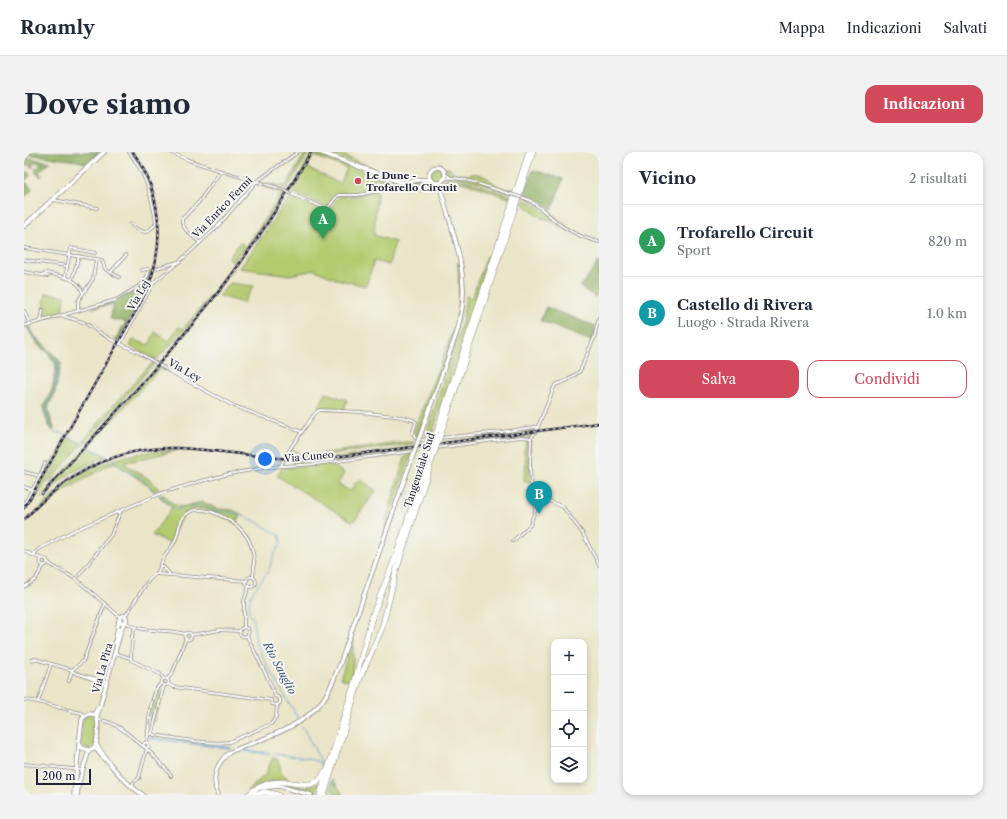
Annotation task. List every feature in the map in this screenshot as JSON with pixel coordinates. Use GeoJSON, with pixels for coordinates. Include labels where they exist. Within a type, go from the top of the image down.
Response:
{"type":"FeatureCollection","features":[{"type":"Feature","properties":{"kind":"highway","name":"Tangenziale Sud"},"geometry":{"type":"LineString","coordinates":[[324,795],[360,678],[382,628],[396,571],[438,433],[529,152]]}},
{"type":"Feature","properties":{"kind":"highway","name":"Tangenziale Sud"},"geometry":{"type":"LineString","coordinates":[[438,433],[533,152]]}},
{"type":"Feature","properties":{"kind":"highway","name":"Tangenziale Sud"},"geometry":{"type":"LineString","coordinates":[[320,795],[355,682],[372,617],[396,556],[432,453]]}},
{"type":"Feature","properties":{"kind":"highway"},"geometry":{"type":"LineString","coordinates":[[249,795],[257,788],[273,782],[288,781],[304,785],[314,783],[323,776],[331,760]]}},
{"type":"Feature","properties":{"kind":"highway"},"geometry":{"type":"LineString","coordinates":[[254,795],[265,792],[278,795]]}},
{"type":"Feature","properties":{"kind":"main road"},"geometry":{"type":"LineString","coordinates":[[24,226],[104,152]]}},
{"type":"Feature","properties":{"kind":"street"},"geometry":{"type":"LineString","coordinates":[[129,152],[138,164],[149,189],[156,221],[155,225],[147,232],[137,230],[131,224]]}},
{"type":"Feature","properties":{"kind":"street"},"geometry":{"type":"LineString","coordinates":[[170,152],[188,160],[221,171],[285,190],[290,194],[327,209],[338,196],[358,195],[398,187],[424,187],[433,181]]}},
{"type":"Feature","properties":{"kind":"street","name":"Via Enrico Fermi"},"geometry":{"type":"LineString","coordinates":[[179,262],[216,228],[256,182],[298,152]]}},
{"type":"Feature","properties":{"kind":"street"},"geometry":{"type":"LineString","coordinates":[[320,152],[396,181],[433,181],[451,178]]}},
{"type":"Feature","properties":{"kind":"street"},"geometry":{"type":"LineString","coordinates":[[421,180],[431,169],[438,166],[451,178],[473,182],[527,200],[540,207],[562,225],[581,236],[599,242]]}},
{"type":"Feature","properties":{"kind":"street"},"geometry":{"type":"LineString","coordinates":[[200,243],[184,228],[182,219],[198,203],[221,171]]}},
{"type":"Feature","properties":{"kind":"street"},"geometry":{"type":"LineString","coordinates":[[428,174],[441,190]]}},
{"type":"Feature","properties":{"kind":"street"},"geometry":{"type":"LineString","coordinates":[[218,795],[215,787],[215,772],[226,755],[302,720],[318,707],[328,692],[339,665],[461,317],[463,287],[460,264],[441,190],[445,174]]}},
{"type":"Feature","properties":{"kind":"street"},"geometry":{"type":"LineString","coordinates":[[52,200],[97,208]]}},
{"type":"Feature","properties":{"kind":"street"},"geometry":{"type":"LineString","coordinates":[[24,248],[102,260],[105,269],[120,277]]}},
{"type":"Feature","properties":{"kind":"street"},"geometry":{"type":"LineString","coordinates":[[65,277],[71,248],[95,253]]}},
{"type":"Feature","properties":{"kind":"street"},"geometry":{"type":"LineString","coordinates":[[111,272],[126,255]]}},
{"type":"Feature","properties":{"kind":"street"},"geometry":{"type":"LineString","coordinates":[[72,279],[79,256]]}},
{"type":"Feature","properties":{"kind":"street"},"geometry":{"type":"LineString","coordinates":[[78,310],[78,301],[93,279],[96,259]]}},
{"type":"Feature","properties":{"kind":"street"},"geometry":{"type":"LineString","coordinates":[[25,260],[67,266]]}},
{"type":"Feature","properties":{"kind":"street"},"geometry":{"type":"LineString","coordinates":[[157,268],[179,262]]}},
{"type":"Feature","properties":{"kind":"street","name":"Via Lej"},"geometry":{"type":"LineString","coordinates":[[120,344],[154,282],[179,262]]}},
{"type":"Feature","properties":{"kind":"street"},"geometry":{"type":"LineString","coordinates":[[24,311],[27,325],[108,303],[125,295],[145,281],[149,270],[142,270]]}},
{"type":"Feature","properties":{"kind":"street"},"geometry":{"type":"LineString","coordinates":[[24,272],[46,276],[46,273],[72,279],[78,283],[83,293]]}},
{"type":"Feature","properties":{"kind":"street"},"geometry":{"type":"LineString","coordinates":[[41,321],[42,310]]}},
{"type":"Feature","properties":{"kind":"street","name":"Via Ley"},"geometry":{"type":"LineString","coordinates":[[63,316],[83,322],[120,344],[138,352],[169,371],[232,405],[302,432]]}},
{"type":"Feature","properties":{"kind":"street"},"geometry":{"type":"LineString","coordinates":[[281,466],[295,439],[302,432],[316,412],[322,410],[408,418],[416,422],[413,432],[414,436],[416,439],[422,440],[470,436],[534,427],[537,428],[555,385],[568,380],[580,371],[594,338],[599,318]]}},
{"type":"Feature","properties":{"kind":"street"},"geometry":{"type":"LineString","coordinates":[[514,541],[532,522],[536,508],[531,483],[531,438],[535,433]]}},
{"type":"Feature","properties":{"kind":"street","name":"Via Cuneo"},"geometry":{"type":"LineString","coordinates":[[33,555],[39,549],[75,530],[122,509],[162,493],[229,474],[269,467],[316,464],[502,439],[521,437],[531,438]]}},
{"type":"Feature","properties":{"kind":"street"},"geometry":{"type":"LineString","coordinates":[[24,504],[33,490],[45,463]]}},
{"type":"Feature","properties":{"kind":"street"},"geometry":{"type":"LineString","coordinates":[[24,472],[40,476]]}},
{"type":"Feature","properties":{"kind":"street"},"geometry":{"type":"LineString","coordinates":[[24,487],[33,490]]}},
{"type":"Feature","properties":{"kind":"street"},"geometry":{"type":"LineString","coordinates":[[534,494],[563,507],[583,534],[599,565]]}},
{"type":"Feature","properties":{"kind":"street"},"geometry":{"type":"LineString","coordinates":[[76,579],[111,535],[122,509]]}},
{"type":"Feature","properties":{"kind":"street"},"geometry":{"type":"LineString","coordinates":[[120,618],[125,616],[148,581],[157,574],[163,559],[175,542],[181,520],[191,512],[202,510],[227,520],[238,526],[245,534],[253,552],[253,578],[255,579],[256,584],[253,587],[249,586]]}},
{"type":"Feature","properties":{"kind":"street"},"geometry":{"type":"LineString","coordinates":[[25,551],[37,557],[45,565],[51,565]]}},
{"type":"Feature","properties":{"kind":"street"},"geometry":{"type":"LineString","coordinates":[[41,561],[45,559],[51,565],[76,579],[120,618],[122,623],[125,622],[135,627],[185,634],[188,632],[191,635],[220,630],[240,631],[244,627],[244,601],[249,586],[247,581]]}},
{"type":"Feature","properties":{"kind":"street"},"geometry":{"type":"LineString","coordinates":[[41,561],[41,570]]}},
{"type":"Feature","properties":{"kind":"street"},"geometry":{"type":"LineString","coordinates":[[24,587],[35,580],[47,561]]}},
{"type":"Feature","properties":{"kind":"street"},"geometry":{"type":"LineString","coordinates":[[161,565],[167,572],[172,574]]}},
{"type":"Feature","properties":{"kind":"street"},"geometry":{"type":"LineString","coordinates":[[157,574],[247,581],[250,578],[253,578]]}},
{"type":"Feature","properties":{"kind":"street"},"geometry":{"type":"LineString","coordinates":[[69,681],[72,670],[83,661],[104,604]]}},
{"type":"Feature","properties":{"kind":"street"},"geometry":{"type":"LineString","coordinates":[[125,616],[127,618],[125,622]]}},
{"type":"Feature","properties":{"kind":"street","name":"Via La Pira"},"geometry":{"type":"LineString","coordinates":[[96,717],[120,618]]}},
{"type":"Feature","properties":{"kind":"street","name":"Via La Pira"},"geometry":{"type":"LineString","coordinates":[[96,717],[121,630],[125,622]]}},
{"type":"Feature","properties":{"kind":"street"},"geometry":{"type":"LineString","coordinates":[[130,658],[135,627]]}},
{"type":"Feature","properties":{"kind":"street"},"geometry":{"type":"LineString","coordinates":[[152,733],[154,735],[222,743],[229,742],[271,724],[276,717],[277,705],[280,703],[280,699],[275,696],[247,636],[249,630],[244,627]]}},
{"type":"Feature","properties":{"kind":"street"},"geometry":{"type":"LineString","coordinates":[[240,631],[240,634],[247,636]]}},
{"type":"Feature","properties":{"kind":"street"},"geometry":{"type":"LineString","coordinates":[[167,679],[172,674],[186,638],[185,634]]}},
{"type":"Feature","properties":{"kind":"street"},"geometry":{"type":"LineString","coordinates":[[186,638],[190,639],[191,635]]}},
{"type":"Feature","properties":{"kind":"street"},"geometry":{"type":"LineString","coordinates":[[115,653],[130,658],[132,661],[160,674],[167,679]]}},
{"type":"Feature","properties":{"kind":"street"},"geometry":{"type":"LineString","coordinates":[[32,660],[35,659],[72,670],[73,672],[105,682]]}},
{"type":"Feature","properties":{"kind":"street"},"geometry":{"type":"LineString","coordinates":[[38,702],[50,664]]}},
{"type":"Feature","properties":{"kind":"street"},"geometry":{"type":"LineString","coordinates":[[146,748],[148,721],[156,689],[164,678]]}},
{"type":"Feature","properties":{"kind":"street"},"geometry":{"type":"LineString","coordinates":[[167,679],[168,684]]}},
{"type":"Feature","properties":{"kind":"street"},"geometry":{"type":"LineString","coordinates":[[148,736],[152,733],[164,685],[162,682]]}},
{"type":"Feature","properties":{"kind":"street"},"geometry":{"type":"LineString","coordinates":[[164,685],[168,684],[174,687],[271,700],[272,704],[277,705]]}},
{"type":"Feature","properties":{"kind":"street"},"geometry":{"type":"LineString","coordinates":[[271,700],[275,696]]}},
{"type":"Feature","properties":{"kind":"street"},"geometry":{"type":"LineString","coordinates":[[24,700],[38,702],[85,715],[88,714],[114,725],[146,748],[171,776]]}},
{"type":"Feature","properties":{"kind":"street"},"geometry":{"type":"LineString","coordinates":[[75,795],[76,769],[82,720],[85,715]]}},
{"type":"Feature","properties":{"kind":"street"},"geometry":{"type":"LineString","coordinates":[[79,744],[82,748],[89,750],[96,744],[96,717]]}},
{"type":"Feature","properties":{"kind":"street"},"geometry":{"type":"LineString","coordinates":[[148,721],[154,723]]}},
{"type":"Feature","properties":{"kind":"street"},"geometry":{"type":"LineString","coordinates":[[137,742],[146,743]]}},
{"type":"Feature","properties":{"kind":"street"},"geometry":{"type":"LineString","coordinates":[[132,787],[133,783],[140,778],[146,748],[148,746],[146,743]]}},
{"type":"Feature","properties":{"kind":"street"},"geometry":{"type":"LineString","coordinates":[[96,744],[119,774],[132,787],[143,795]]}},
{"type":"Feature","properties":{"kind":"street"},"geometry":{"type":"LineString","coordinates":[[93,748],[97,750],[122,781],[139,795]]}},
{"type":"Feature","properties":{"kind":"street"},"geometry":{"type":"LineString","coordinates":[[75,795],[89,750]]}},
{"type":"Feature","properties":{"kind":"street"},"geometry":{"type":"LineString","coordinates":[[24,764],[82,770]]}},
{"type":"Feature","properties":{"kind":"street"},"geometry":{"type":"LineString","coordinates":[[249,795],[262,788],[276,786],[286,787],[311,795]]}},
{"type":"Feature","properties":{"kind":"green space"},"geometry":{"type":"Polygon","coordinates":[[[24,152],[100,152],[88,164],[78,161],[25,154],[24,156],[24,152]]]}},
{"type":"Feature","properties":{"kind":"green space"},"geometry":{"type":"Polygon","coordinates":[[[306,152],[309,152],[287,189],[261,183],[286,186],[306,152]]]}},
{"type":"Feature","properties":{"kind":"green space"},"geometry":{"type":"Polygon","coordinates":[[[323,152],[335,152],[403,179],[423,177],[412,180],[398,180],[323,152]]]}},
{"type":"Feature","properties":{"kind":"green space"},"geometry":{"type":"Polygon","coordinates":[[[312,153],[397,183],[408,184],[425,180],[430,182],[426,185],[411,186],[403,185],[374,177],[374,190],[358,194],[336,194],[328,206],[290,192],[312,153]],[[314,156],[307,167],[340,184],[347,168],[314,156]]]}},
{"type":"Feature","properties":{"kind":"green space"},"geometry":{"type":"Polygon","coordinates":[[[24,157],[50,162],[39,172],[42,176],[40,177],[36,173],[35,169],[43,163],[32,163],[34,166],[32,168],[28,165],[24,167],[24,157]]]}},
{"type":"Feature","properties":{"kind":"green space"},"geometry":{"type":"Polygon","coordinates":[[[439,168],[442,169],[442,179],[435,180],[432,179],[431,172],[432,169],[439,168]]]}},
{"type":"Feature","properties":{"kind":"green space"},"geometry":{"type":"Polygon","coordinates":[[[445,168],[449,168],[453,172],[461,175],[481,175],[500,187],[508,189],[513,188],[511,192],[475,181],[451,176],[446,174],[445,168]]]}},
{"type":"Feature","properties":{"kind":"green space"},"geometry":{"type":"Polygon","coordinates":[[[533,170],[563,179],[552,210],[537,198],[525,192],[533,170]]]}},
{"type":"Feature","properties":{"kind":"green space"},"geometry":{"type":"Polygon","coordinates":[[[24,171],[29,173],[30,176],[24,180],[24,171]]]}},
{"type":"Feature","properties":{"kind":"green space"},"geometry":{"type":"Polygon","coordinates":[[[449,178],[470,182],[510,195],[509,198],[477,186],[445,181],[445,179],[449,178]]]}},
{"type":"Feature","properties":{"kind":"green space"},"geometry":{"type":"Polygon","coordinates":[[[24,180],[32,190],[24,198],[24,180]]]}},
{"type":"Feature","properties":{"kind":"green space"},"geometry":{"type":"Polygon","coordinates":[[[256,184],[285,193],[223,282],[184,331],[156,360],[130,346],[133,340],[149,345],[155,332],[169,341],[179,327],[183,329],[222,282],[278,200],[280,193],[256,184]]]}},
{"type":"Feature","properties":{"kind":"green space"},"geometry":{"type":"Polygon","coordinates":[[[377,192],[374,235],[395,242],[389,265],[374,261],[366,286],[336,279],[315,270],[290,275],[240,268],[287,200],[295,200],[328,212],[338,197],[356,196],[377,192]]]}},
{"type":"Feature","properties":{"kind":"green space"},"geometry":{"type":"Polygon","coordinates":[[[524,194],[536,200],[568,227],[534,201],[523,196],[524,194]]]}},
{"type":"Feature","properties":{"kind":"green space"},"geometry":{"type":"Polygon","coordinates":[[[526,200],[534,204],[564,228],[547,219],[541,218],[521,202],[526,200]]]}},
{"type":"Feature","properties":{"kind":"green space"},"geometry":{"type":"Polygon","coordinates":[[[240,242],[244,245],[233,262],[228,258],[240,242]]]}},
{"type":"Feature","properties":{"kind":"green space"},"geometry":{"type":"Polygon","coordinates":[[[491,254],[431,437],[426,435],[463,320],[466,296],[472,298],[487,256],[491,254]]]}},
{"type":"Feature","properties":{"kind":"green space"},"geometry":{"type":"Polygon","coordinates":[[[599,261],[599,292],[595,297],[580,287],[599,261]]]}},
{"type":"Feature","properties":{"kind":"green space"},"geometry":{"type":"Polygon","coordinates":[[[458,262],[461,292],[460,310],[456,329],[417,438],[414,436],[414,430],[454,329],[458,309],[458,262]]]}},
{"type":"Feature","properties":{"kind":"green space"},"geometry":{"type":"Polygon","coordinates":[[[151,271],[153,271],[145,291],[117,342],[115,340],[126,322],[110,319],[114,304],[92,308],[118,300],[135,291],[142,285],[151,271]]]}},
{"type":"Feature","properties":{"kind":"green space"},"geometry":{"type":"Polygon","coordinates":[[[230,283],[254,286],[243,303],[219,296],[230,283]]]}},
{"type":"Feature","properties":{"kind":"green space"},"geometry":{"type":"Polygon","coordinates":[[[46,293],[65,296],[63,313],[42,319],[46,293]]]}},
{"type":"Feature","properties":{"kind":"green space"},"geometry":{"type":"Polygon","coordinates":[[[546,307],[595,326],[591,341],[540,321],[546,307]]]}},
{"type":"Feature","properties":{"kind":"green space"},"geometry":{"type":"Polygon","coordinates":[[[27,327],[29,327],[35,336],[61,363],[55,393],[48,410],[54,429],[52,430],[44,412],[44,406],[52,390],[56,367],[46,350],[38,345],[27,327]]]}},
{"type":"Feature","properties":{"kind":"green space"},"geometry":{"type":"Polygon","coordinates":[[[153,362],[155,363],[86,442],[83,441],[110,409],[153,362]]]}},
{"type":"Feature","properties":{"kind":"green space"},"geometry":{"type":"Polygon","coordinates":[[[158,365],[168,371],[160,368],[90,445],[88,444],[158,365]]]}},
{"type":"Feature","properties":{"kind":"green space"},"geometry":{"type":"Polygon","coordinates":[[[326,393],[347,400],[344,410],[318,408],[326,393]]]}},
{"type":"Feature","properties":{"kind":"green space"},"geometry":{"type":"Polygon","coordinates":[[[534,432],[530,437],[507,437],[469,442],[471,440],[534,432]]]}},
{"type":"Feature","properties":{"kind":"green space"},"geometry":{"type":"Polygon","coordinates":[[[66,436],[82,444],[49,483],[61,448],[66,436]]]}},
{"type":"Feature","properties":{"kind":"green space"},"geometry":{"type":"Polygon","coordinates":[[[527,440],[530,440],[530,484],[524,481],[526,464],[524,451],[527,440]]]}},
{"type":"Feature","properties":{"kind":"green space"},"geometry":{"type":"Polygon","coordinates":[[[414,442],[414,444],[326,455],[286,457],[291,448],[301,455],[327,453],[414,442]]]}},
{"type":"Feature","properties":{"kind":"green space"},"geometry":{"type":"Polygon","coordinates":[[[86,447],[106,456],[71,473],[40,498],[86,447]]]}},
{"type":"Feature","properties":{"kind":"green space"},"geometry":{"type":"Polygon","coordinates":[[[413,448],[413,450],[330,461],[293,464],[293,460],[330,459],[413,448]]]}},
{"type":"Feature","properties":{"kind":"green space"},"geometry":{"type":"Polygon","coordinates":[[[178,450],[123,463],[149,479],[162,492],[156,493],[146,484],[114,462],[67,489],[35,514],[61,488],[75,478],[102,464],[146,452],[178,450]]]}},
{"type":"Feature","properties":{"kind":"green space"},"geometry":{"type":"Polygon","coordinates":[[[412,453],[386,528],[384,526],[405,457],[412,453]]]}},
{"type":"Feature","properties":{"kind":"green space"},"geometry":{"type":"Polygon","coordinates":[[[55,456],[54,463],[45,485],[31,504],[25,509],[55,456]]]}},
{"type":"Feature","properties":{"kind":"green space"},"geometry":{"type":"Polygon","coordinates":[[[329,464],[344,473],[338,484],[350,491],[359,479],[376,491],[353,522],[277,476],[282,468],[329,464]]]}},
{"type":"Feature","properties":{"kind":"green space"},"geometry":{"type":"Polygon","coordinates":[[[164,495],[177,506],[182,507],[202,502],[218,509],[232,510],[241,514],[236,523],[213,512],[197,509],[190,510],[183,515],[178,523],[171,544],[152,535],[172,508],[159,496],[164,495]]]}},
{"type":"Feature","properties":{"kind":"green space"},"geometry":{"type":"Polygon","coordinates":[[[353,639],[353,672],[350,681],[340,678],[353,639]]]}},
{"type":"Feature","properties":{"kind":"green space"},"geometry":{"type":"Polygon","coordinates":[[[161,684],[163,686],[154,721],[151,722],[150,714],[152,703],[161,684]]]}},
{"type":"Feature","properties":{"kind":"green space"},"geometry":{"type":"Polygon","coordinates":[[[90,715],[96,718],[97,721],[95,741],[88,749],[83,747],[81,733],[84,718],[90,715]]]}},
{"type":"Feature","properties":{"kind":"green space"},"geometry":{"type":"Polygon","coordinates":[[[273,758],[278,760],[282,773],[288,779],[267,782],[248,792],[247,791],[265,775],[273,758]]]}},
{"type":"Feature","properties":{"kind":"green space"},"geometry":{"type":"Polygon","coordinates":[[[333,779],[343,795],[328,795],[333,779]]]}},
{"type":"Feature","properties":{"kind":"green space"},"geometry":{"type":"Polygon","coordinates":[[[320,782],[316,794],[280,785],[308,787],[320,782]]]}},
{"type":"Feature","properties":{"kind":"waterway","name":"Rio Sauglio"},"geometry":{"type":"LineString","coordinates":[[24,320],[34,337],[59,365],[55,385],[46,411],[50,425],[54,432],[61,433],[107,456]]}},
{"type":"Feature","properties":{"kind":"waterway","name":"Rio Sauglio"},"geometry":{"type":"LineString","coordinates":[[112,459],[124,470],[140,477],[175,509],[201,505],[218,512],[236,513],[257,522],[280,536],[281,541],[274,554],[269,570],[251,594],[248,610],[253,619],[256,642],[267,665],[299,720]]}},
{"type":"Feature","properties":{"kind":"waterway","name":"Rio Sauglio"},"geometry":{"type":"LineString","coordinates":[[302,726],[325,769]]}},
{"type":"Feature","properties":{"kind":"waterway"},"geometry":{"type":"LineString","coordinates":[[150,738],[231,748]]}},
{"type":"Feature","properties":{"kind":"waterway"},"geometry":{"type":"LineString","coordinates":[[241,750],[270,754]]}},
{"type":"Feature","properties":{"kind":"waterway"},"geometry":{"type":"LineString","coordinates":[[274,754],[307,758],[319,762],[324,771]]}},
{"type":"Feature","properties":{"kind":"waterway","name":"Rio Sauglio"},"geometry":{"type":"LineString","coordinates":[[332,781],[335,785],[333,788],[338,795]]}},
{"type":"Feature","properties":{"kind":"railway"},"geometry":{"type":"LineString","coordinates":[[24,508],[141,302],[155,265],[158,245],[156,207],[144,169],[133,152]]}},
{"type":"Feature","properties":{"kind":"railway"},"geometry":{"type":"LineString","coordinates":[[42,494],[183,336],[205,309],[250,250],[311,152]]}},
{"type":"Feature","properties":{"kind":"railway"},"geometry":{"type":"LineString","coordinates":[[24,520],[56,489],[74,476],[112,458],[133,452],[178,448],[267,457],[320,459],[599,423]]}},
{"type":"Feature","properties":{"kind":"place","name":"Le Dune - Trofarello Circuit"},"geometry":{"type":"Point","coordinates":[358,181]}},
{"type":"Feature","properties":{"kind":"place","name":"Trofarello Circuit"},"geometry":{"type":"Point","coordinates":[323,239]}},
{"type":"Feature","properties":{"kind":"place","name":"Castello di Rivera"},"geometry":{"type":"Point","coordinates":[539,514]}}]}
